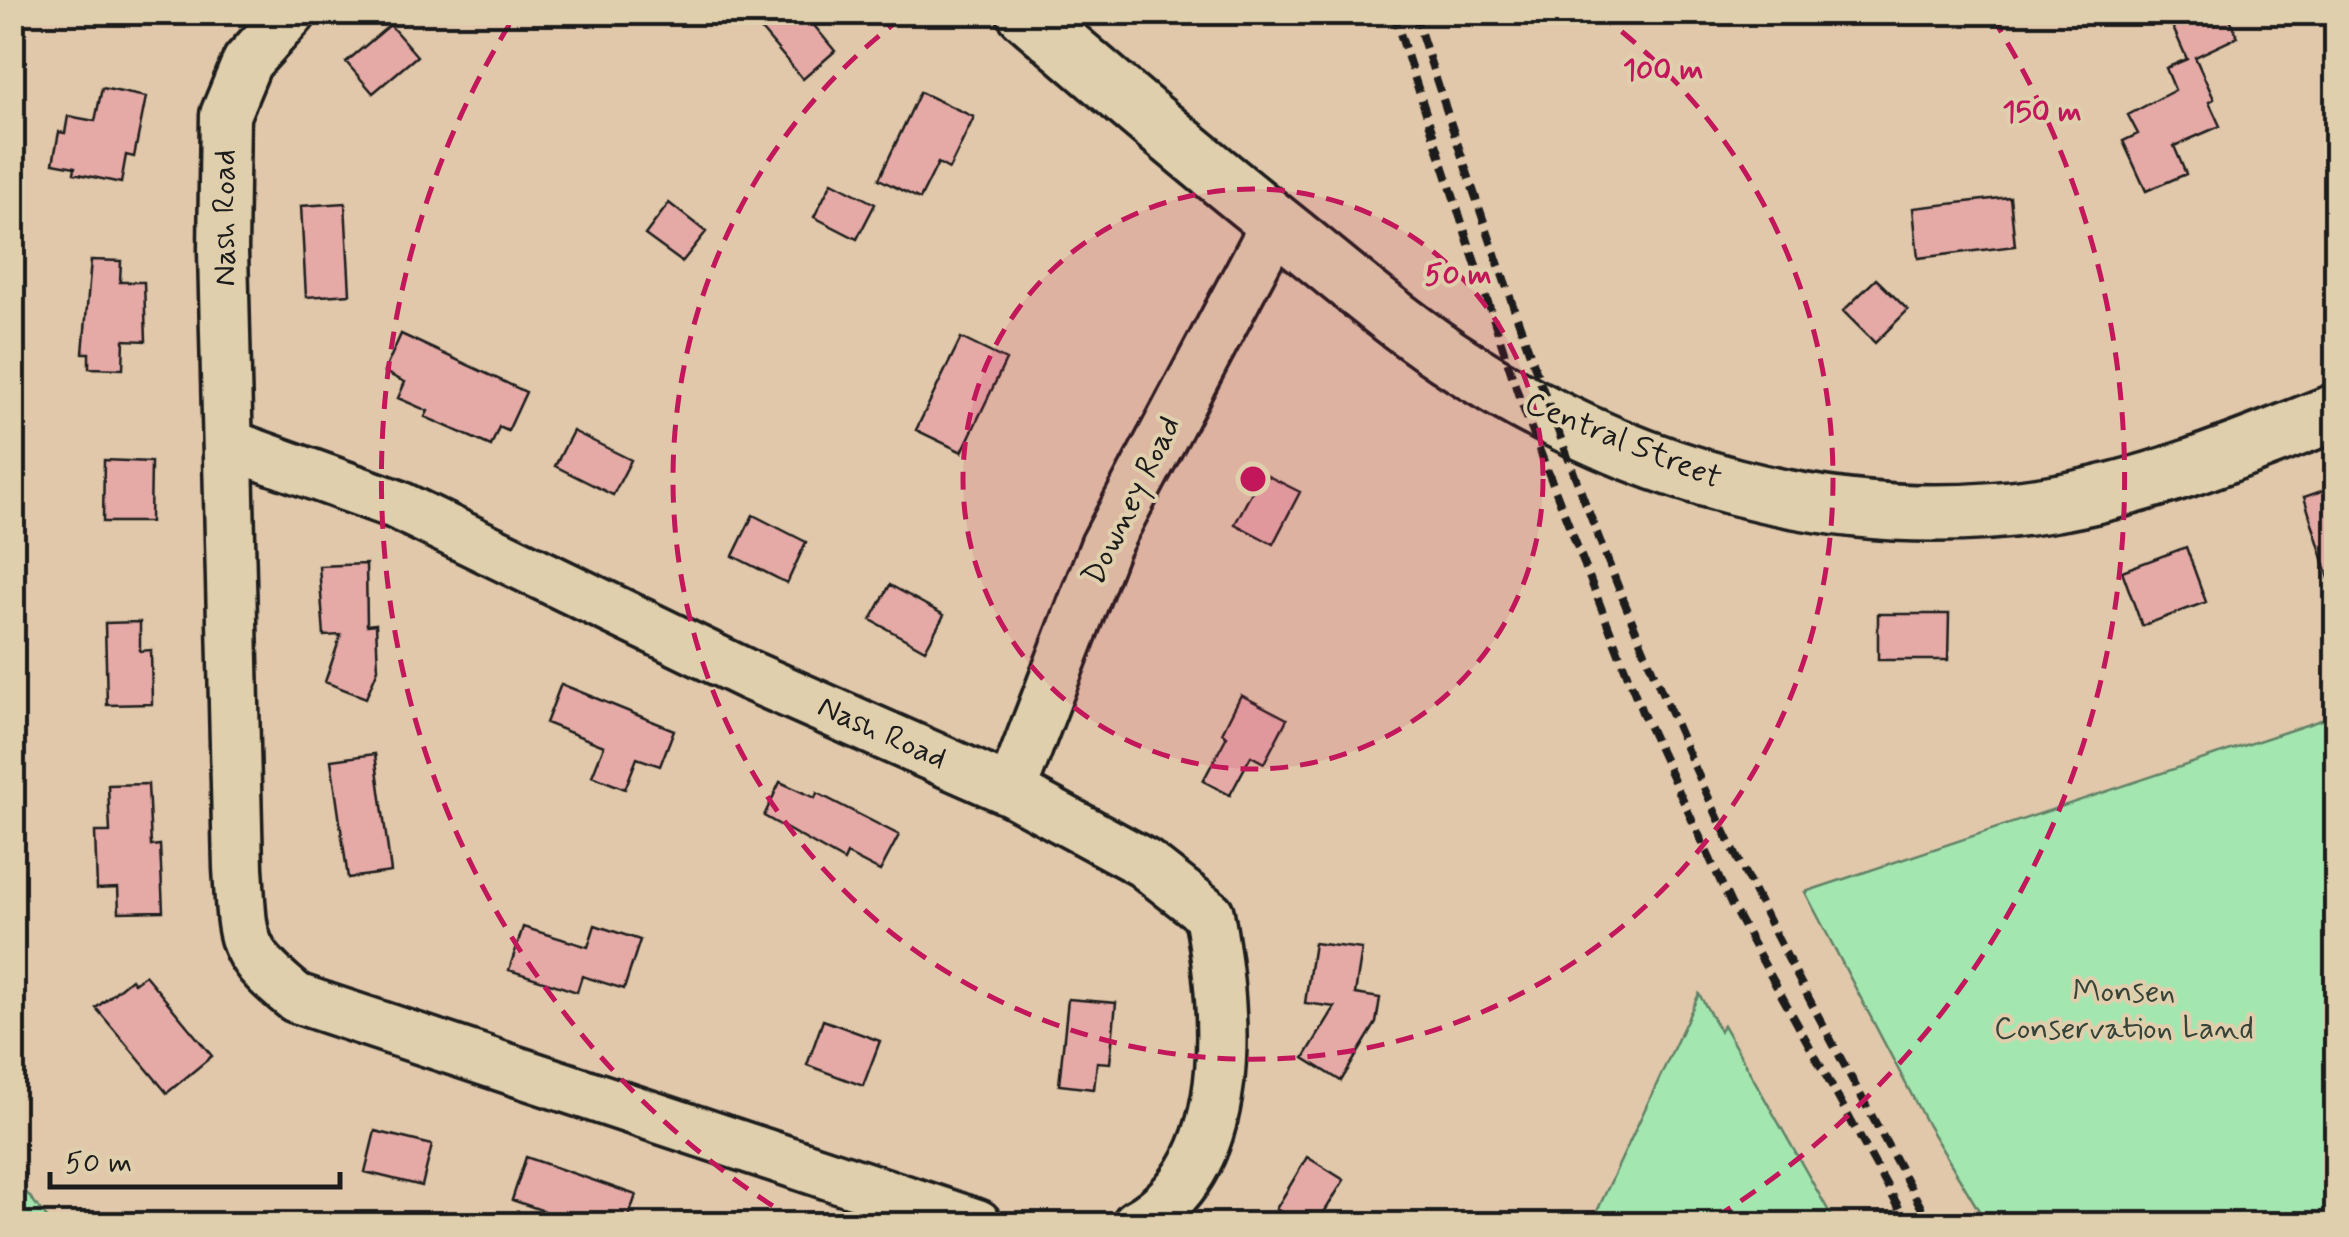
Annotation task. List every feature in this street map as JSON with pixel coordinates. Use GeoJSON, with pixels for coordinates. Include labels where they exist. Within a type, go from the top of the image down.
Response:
{"type":"FeatureCollection","features":[{"type":"Feature","properties":{"kind":"street","name":"Nash Road"},"geometry":{"type":"LineString","coordinates":[[292,12],[247,62],[225,115],[238,868],[242,933],[257,966],[296,998],[978,1224]]}},
{"type":"Feature","properties":{"kind":"street","name":"Central Street"},"geometry":{"type":"LineString","coordinates":[[1026,12],[1276,222],[1446,356],[1557,421],[1715,482],[1809,506],[1905,513],[2048,504],[2211,462],[2336,412]]}},
{"type":"Feature","properties":{"kind":"street","name":"Downey Road"},"geometry":{"type":"LineString","coordinates":[[1010,790],[1105,546],[1276,222]]}},
{"type":"Feature","properties":{"kind":"street","name":"Nash Road"},"geometry":{"type":"LineString","coordinates":[[228,444],[395,504],[748,674],[1010,790],[1144,863],[1209,914],[1221,981],[1219,1094],[1200,1153],[1162,1210],[1138,1224]]}},
{"type":"Feature","properties":{"kind":"green space","name":"Monsen Conservation Land"},"geometry":{"type":"Polygon","coordinates":[[[2336,715],[2336,1224],[1987,1224],[1928,1126],[1805,892],[2336,715]]]}},
{"type":"Feature","properties":{"kind":"green space"},"geometry":{"type":"Polygon","coordinates":[[[1699,994],[1720,1031],[1723,1025],[1836,1224],[1591,1224],[1699,994]]]}},
{"type":"Feature","properties":{"kind":"green space"},"geometry":{"type":"Polygon","coordinates":[[[13,1176],[52,1224],[13,1224],[13,1176]]]}},
{"type":"Feature","properties":{"kind":"building"},"geometry":{"type":"Polygon","coordinates":[[[746,12],[803,12],[835,51],[803,79],[746,12]]]}},
{"type":"Feature","properties":{"kind":"building"},"geometry":{"type":"Polygon","coordinates":[[[2194,12],[2227,12],[2238,37],[2195,57],[2214,99],[2209,102],[2220,126],[2174,146],[2186,174],[2146,191],[2123,141],[2138,134],[2128,115],[2175,90],[2166,68],[2187,59],[2171,23],[2194,12]]]}},
{"type":"Feature","properties":{"kind":"building"},"geometry":{"type":"Polygon","coordinates":[[[390,25],[417,56],[373,93],[346,62],[390,25]]]}},
{"type":"Feature","properties":{"kind":"building"},"geometry":{"type":"Polygon","coordinates":[[[102,88],[146,97],[134,157],[126,155],[121,183],[74,173],[75,167],[53,163],[59,132],[65,133],[68,116],[95,121],[102,88]]]}},
{"type":"Feature","properties":{"kind":"building"},"geometry":{"type":"Polygon","coordinates":[[[920,92],[974,117],[949,169],[938,163],[920,199],[879,179],[920,92]]]}},
{"type":"Feature","properties":{"kind":"building"},"geometry":{"type":"Polygon","coordinates":[[[832,182],[875,204],[857,239],[814,217],[832,182]]]}},
{"type":"Feature","properties":{"kind":"building"},"geometry":{"type":"Polygon","coordinates":[[[2010,197],[2015,246],[1918,258],[1913,208],[2010,197]]]}},
{"type":"Feature","properties":{"kind":"building"},"geometry":{"type":"Polygon","coordinates":[[[345,203],[350,294],[306,297],[301,206],[345,203]]]}},
{"type":"Feature","properties":{"kind":"building"},"geometry":{"type":"Polygon","coordinates":[[[669,203],[706,232],[682,262],[645,235],[669,203]]]}},
{"type":"Feature","properties":{"kind":"building"},"geometry":{"type":"Polygon","coordinates":[[[91,260],[121,261],[120,282],[144,282],[146,341],[124,340],[123,369],[89,368],[89,353],[83,353],[91,260]]]}},
{"type":"Feature","properties":{"kind":"building"},"geometry":{"type":"Polygon","coordinates":[[[1876,279],[1908,310],[1875,343],[1843,311],[1876,279]]]}},
{"type":"Feature","properties":{"kind":"building"},"geometry":{"type":"Polygon","coordinates":[[[401,334],[526,392],[508,431],[499,427],[491,446],[425,417],[428,411],[398,398],[405,382],[384,372],[401,334]]]}},
{"type":"Feature","properties":{"kind":"building"},"geometry":{"type":"Polygon","coordinates":[[[961,338],[1006,360],[962,452],[916,430],[961,338]]]}},
{"type":"Feature","properties":{"kind":"building"},"geometry":{"type":"Polygon","coordinates":[[[573,431],[631,460],[613,495],[555,466],[573,431]]]}},
{"type":"Feature","properties":{"kind":"building"},"geometry":{"type":"Polygon","coordinates":[[[104,460],[151,462],[150,522],[103,522],[104,460]]]}},
{"type":"Feature","properties":{"kind":"building"},"geometry":{"type":"Polygon","coordinates":[[[1262,473],[1300,492],[1273,544],[1235,524],[1262,473]]]}},
{"type":"Feature","properties":{"kind":"building"},"geometry":{"type":"Polygon","coordinates":[[[2336,486],[2336,577],[2329,578],[2304,497],[2336,486]]]}},
{"type":"Feature","properties":{"kind":"building"},"geometry":{"type":"Polygon","coordinates":[[[753,515],[806,542],[787,583],[733,556],[753,515]]]}},
{"type":"Feature","properties":{"kind":"building"},"geometry":{"type":"Polygon","coordinates":[[[2186,547],[2206,602],[2142,626],[2122,571],[2186,547]]]}},
{"type":"Feature","properties":{"kind":"building"},"geometry":{"type":"Polygon","coordinates":[[[366,564],[367,625],[376,624],[378,669],[366,698],[325,682],[341,635],[324,636],[319,566],[366,564]]]}},
{"type":"Feature","properties":{"kind":"building"},"geometry":{"type":"Polygon","coordinates":[[[890,585],[944,615],[925,650],[871,620],[890,585]]]}},
{"type":"Feature","properties":{"kind":"building"},"geometry":{"type":"Polygon","coordinates":[[[1878,614],[1949,614],[1948,660],[1878,660],[1878,614]]]}},
{"type":"Feature","properties":{"kind":"building"},"geometry":{"type":"Polygon","coordinates":[[[140,622],[140,651],[151,650],[152,704],[107,705],[105,623],[140,622]]]}},
{"type":"Feature","properties":{"kind":"building"},"geometry":{"type":"Polygon","coordinates":[[[561,684],[674,730],[660,766],[637,758],[625,789],[592,776],[604,746],[546,723],[561,684]]]}},
{"type":"Feature","properties":{"kind":"building"},"geometry":{"type":"Polygon","coordinates":[[[1241,695],[1287,719],[1264,763],[1251,756],[1230,795],[1203,781],[1227,736],[1222,733],[1241,695]]]}},
{"type":"Feature","properties":{"kind":"building"},"geometry":{"type":"Polygon","coordinates":[[[375,754],[391,872],[348,878],[331,760],[375,754]]]}},
{"type":"Feature","properties":{"kind":"building"},"geometry":{"type":"Polygon","coordinates":[[[780,782],[815,798],[817,793],[899,835],[880,871],[847,854],[844,861],[764,816],[780,782]]]}},
{"type":"Feature","properties":{"kind":"building"},"geometry":{"type":"Polygon","coordinates":[[[148,784],[151,846],[160,845],[163,911],[119,912],[118,888],[97,889],[95,832],[110,832],[108,785],[148,784]]]}},
{"type":"Feature","properties":{"kind":"building"},"geometry":{"type":"Polygon","coordinates":[[[595,925],[640,940],[624,989],[582,976],[577,992],[509,970],[523,927],[588,947],[595,925]]]}},
{"type":"Feature","properties":{"kind":"building"},"geometry":{"type":"Polygon","coordinates":[[[1314,943],[1362,949],[1355,994],[1380,998],[1376,1023],[1341,1081],[1304,1058],[1335,1007],[1305,1003],[1314,943]]]}},
{"type":"Feature","properties":{"kind":"building"},"geometry":{"type":"Polygon","coordinates":[[[145,975],[212,1056],[167,1093],[96,1008],[131,979],[134,983],[145,975]]]}},
{"type":"Feature","properties":{"kind":"building"},"geometry":{"type":"Polygon","coordinates":[[[1068,999],[1116,1003],[1110,1063],[1097,1062],[1094,1089],[1059,1085],[1068,999]]]}},
{"type":"Feature","properties":{"kind":"building"},"geometry":{"type":"Polygon","coordinates":[[[823,1020],[880,1041],[863,1086],[807,1065],[823,1020]]]}},
{"type":"Feature","properties":{"kind":"building"},"geometry":{"type":"Polygon","coordinates":[[[375,1131],[432,1145],[422,1186],[365,1172],[375,1131]]]}},
{"type":"Feature","properties":{"kind":"building"},"geometry":{"type":"Polygon","coordinates":[[[526,1157],[636,1195],[626,1224],[582,1224],[512,1200],[526,1157]]]}},
{"type":"Feature","properties":{"kind":"building"},"geometry":{"type":"Polygon","coordinates":[[[1307,1157],[1344,1180],[1317,1224],[1302,1224],[1276,1209],[1307,1157]]]}},
{"type":"Feature","properties":{"kind":"railway"},"geometry":{"type":"LineString","coordinates":[[1393,12],[1520,400],[1642,712],[1731,904],[1908,1224]]}},
{"type":"Feature","properties":{"kind":"railway"},"geometry":{"type":"LineString","coordinates":[[1414,12],[1538,377],[1642,646],[1738,859],[1930,1224]]}}]}
